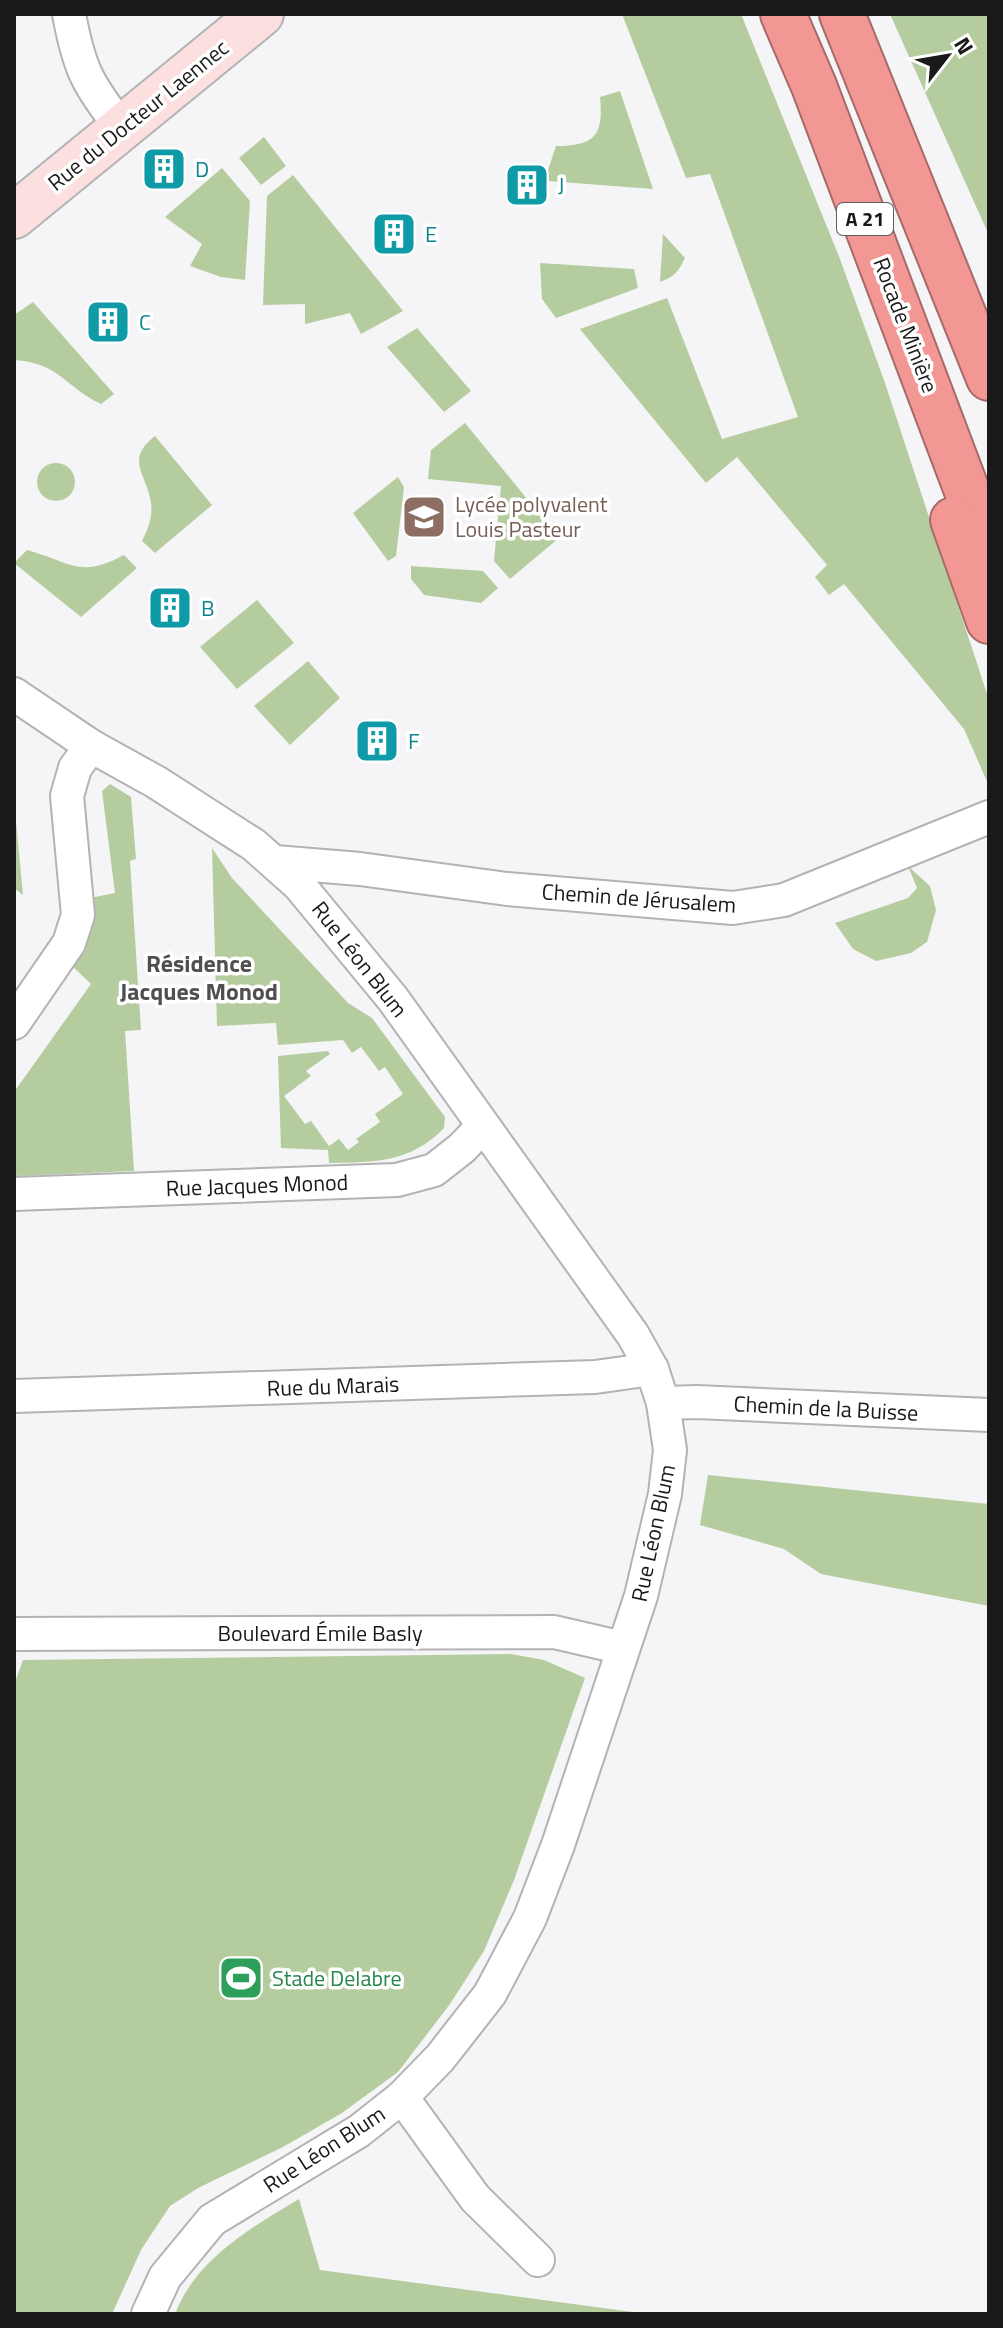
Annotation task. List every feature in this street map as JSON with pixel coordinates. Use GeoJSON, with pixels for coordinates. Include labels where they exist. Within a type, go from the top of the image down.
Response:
{"type":"FeatureCollection","features":[{"type":"Feature","properties":{"kind":"highway","name":"Rocade Minière"},"geometry":{"type":"LineString","coordinates":[[783,14],[814,86],[989,549]]}},
{"type":"Feature","properties":{"kind":"highway","name":"A 21"},"geometry":{"type":"LineString","coordinates":[[842,14],[989,378]]}},
{"type":"Feature","properties":{"kind":"highway"},"geometry":{"type":"LineString","coordinates":[[944,425],[936,471],[989,621]]}},
{"type":"Feature","properties":{"kind":"street"},"geometry":{"type":"LineString","coordinates":[[69,14],[77,55],[88,82],[121,127]]}},
{"type":"Feature","properties":{"kind":"street","name":"Rue du Docteur Laennec"},"geometry":{"type":"LineString","coordinates":[[14,216],[261,14]]}},
{"type":"Feature","properties":{"kind":"street","name":"Rue Léon Blum"},"geometry":{"type":"LineString","coordinates":[[14,694],[91,746],[214,818],[275,862],[319,906],[371,969],[633,1335],[652,1369],[663,1403],[670,1450],[665,1494],[650,1564],[558,1845],[530,1918],[490,1994],[440,2058],[402,2097],[359,2131],[212,2220],[165,2277],[148,2314]]}},
{"type":"Feature","properties":{"kind":"street"},"geometry":{"type":"LineString","coordinates":[[14,1023],[69,943],[75,929],[78,915],[67,796],[75,768],[91,746]]}},
{"type":"Feature","properties":{"kind":"street","name":"Chemin de Jérusalem"},"geometry":{"type":"LineString","coordinates":[[275,862],[360,869],[507,889],[733,908],[784,900],[989,817]]}},
{"type":"Feature","properties":{"kind":"street","name":"Rue Jacques Monod"},"geometry":{"type":"LineString","coordinates":[[14,1194],[397,1180],[434,1170],[482,1127]]}},
{"type":"Feature","properties":{"kind":"street","name":"Rue du Marais"},"geometry":{"type":"LineString","coordinates":[[14,1396],[595,1377],[652,1369]]}},
{"type":"Feature","properties":{"kind":"street","name":"Chemin de la Buisse"},"geometry":{"type":"LineString","coordinates":[[663,1403],[989,1415]]}},
{"type":"Feature","properties":{"kind":"street","name":"Boulevard Émile Basly"},"geometry":{"type":"LineString","coordinates":[[14,1634],[554,1632],[623,1648]]}},
{"type":"Feature","properties":{"kind":"street"},"geometry":{"type":"LineString","coordinates":[[402,2097],[475,2198],[538,2260]]}},
{"type":"Feature","properties":{"kind":"green space"},"geometry":{"type":"Polygon","coordinates":[[[622,14],[741,14],[840,259],[885,383],[989,700],[989,786],[964,729],[844,584],[829,595],[815,577],[827,565],[737,457],[706,483],[580,329],[667,298],[722,439],[798,417],[710,174],[686,178],[622,14]]]}},
{"type":"Feature","properties":{"kind":"green space"},"geometry":{"type":"Polygon","coordinates":[[[890,14],[989,14],[989,235],[979,213],[890,14]]]}},
{"type":"Feature","properties":{"kind":"green space"},"geometry":{"type":"Polygon","coordinates":[[[620,91],[653,189],[548,181],[548,170],[556,146],[579,144],[594,136],[600,121],[600,97],[620,91]]]}},
{"type":"Feature","properties":{"kind":"green space"},"geometry":{"type":"Polygon","coordinates":[[[264,137],[286,166],[261,185],[239,158],[264,137]]]}},
{"type":"Feature","properties":{"kind":"green space"},"geometry":{"type":"Polygon","coordinates":[[[222,168],[250,201],[245,280],[221,277],[190,266],[202,244],[165,217],[222,168]]]}},
{"type":"Feature","properties":{"kind":"green space"},"geometry":{"type":"Polygon","coordinates":[[[293,175],[403,311],[361,334],[350,313],[305,324],[305,304],[263,305],[267,196],[293,175]]]}},
{"type":"Feature","properties":{"kind":"green space"},"geometry":{"type":"Polygon","coordinates":[[[663,234],[685,258],[676,273],[660,282],[663,234]]]}},
{"type":"Feature","properties":{"kind":"green space"},"geometry":{"type":"Polygon","coordinates":[[[540,263],[634,269],[638,288],[556,318],[542,299],[540,263]]]}},
{"type":"Feature","properties":{"kind":"green space"},"geometry":{"type":"Polygon","coordinates":[[[33,302],[114,394],[101,404],[52,371],[14,360],[14,315],[33,302]]]}},
{"type":"Feature","properties":{"kind":"green space"},"geometry":{"type":"Polygon","coordinates":[[[417,328],[471,391],[444,412],[387,347],[417,328]]]}},
{"type":"Feature","properties":{"kind":"green space"},"geometry":{"type":"Polygon","coordinates":[[[465,423],[559,538],[510,579],[494,561],[501,486],[428,479],[431,450],[465,423]]]}},
{"type":"Feature","properties":{"kind":"green space"},"geometry":{"type":"Polygon","coordinates":[[[155,436],[212,505],[155,553],[142,541],[151,510],[139,459],[146,444],[155,436]]]}},
{"type":"Feature","properties":{"kind":"green space"},"geometry":{"type":"Polygon","coordinates":[[[56,463],[69,469],[75,482],[69,495],[56,501],[43,495],[37,482],[43,469],[56,463]]]}},
{"type":"Feature","properties":{"kind":"green space"},"geometry":{"type":"Polygon","coordinates":[[[398,477],[404,487],[396,556],[388,561],[353,513],[398,477]]]}},
{"type":"Feature","properties":{"kind":"green space"},"geometry":{"type":"Polygon","coordinates":[[[27,550],[85,567],[124,555],[137,568],[81,617],[14,563],[27,550]]]}},
{"type":"Feature","properties":{"kind":"green space"},"geometry":{"type":"Polygon","coordinates":[[[411,566],[483,571],[498,588],[481,603],[424,595],[411,579],[411,566]]]}},
{"type":"Feature","properties":{"kind":"green space"},"geometry":{"type":"Polygon","coordinates":[[[257,600],[294,643],[237,689],[200,647],[257,600]]]}},
{"type":"Feature","properties":{"kind":"green space"},"geometry":{"type":"Polygon","coordinates":[[[308,661],[340,698],[290,745],[254,706],[308,661]]]}},
{"type":"Feature","properties":{"kind":"green space"},"geometry":{"type":"Polygon","coordinates":[[[110,784],[131,797],[136,859],[130,861],[141,1030],[125,1031],[134,1171],[17,1176],[14,1172],[14,1092],[91,984],[70,964],[90,898],[115,893],[102,791],[110,784]]]}},
{"type":"Feature","properties":{"kind":"green space"},"geometry":{"type":"Polygon","coordinates":[[[15,811],[23,895],[14,888],[15,811]]]}},
{"type":"Feature","properties":{"kind":"green space"},"geometry":{"type":"Polygon","coordinates":[[[212,848],[232,878],[348,1003],[372,1018],[445,1117],[444,1128],[431,1140],[405,1154],[362,1162],[329,1163],[328,1150],[281,1148],[278,1056],[328,1051],[330,1054],[306,1071],[311,1076],[284,1096],[305,1124],[311,1121],[329,1146],[339,1139],[348,1150],[359,1142],[356,1139],[380,1122],[375,1114],[403,1094],[385,1067],[379,1071],[361,1047],[352,1053],[343,1040],[278,1045],[276,1023],[217,1026],[212,848]]]}},
{"type":"Feature","properties":{"kind":"green space"},"geometry":{"type":"Polygon","coordinates":[[[908,866],[930,886],[936,910],[927,942],[911,953],[876,961],[853,949],[835,923],[908,898],[917,888],[908,866]]]}},
{"type":"Feature","properties":{"kind":"green space"},"geometry":{"type":"Polygon","coordinates":[[[708,1475],[989,1504],[989,1606],[821,1574],[784,1549],[700,1525],[708,1475]]]}},
{"type":"Feature","properties":{"kind":"green space","name":"Stade Delabre"},"geometry":{"type":"Polygon","coordinates":[[[511,1654],[544,1660],[585,1678],[514,1880],[484,1951],[450,2004],[398,2072],[342,2113],[283,2147],[198,2188],[170,2206],[141,2250],[112,2314],[14,2314],[14,1685],[23,1660],[511,1654]]]}},
{"type":"Feature","properties":{"kind":"green space"},"geometry":{"type":"Polygon","coordinates":[[[299,2199],[320,2270],[648,2314],[175,2314],[184,2294],[211,2261],[244,2234],[299,2199]]]}},
{"type":"Feature","properties":{"kind":"place","name":"D"},"geometry":{"type":"Point","coordinates":[164,169]}},
{"type":"Feature","properties":{"kind":"place","name":"J"},"geometry":{"type":"Point","coordinates":[527,185]}},
{"type":"Feature","properties":{"kind":"place","name":"E"},"geometry":{"type":"Point","coordinates":[394,234]}},
{"type":"Feature","properties":{"kind":"place","name":"C"},"geometry":{"type":"Point","coordinates":[108,322]}},
{"type":"Feature","properties":{"kind":"place","name":"Lycée polyvalent Louis Pasteur"},"geometry":{"type":"Point","coordinates":[424,517]}},
{"type":"Feature","properties":{"kind":"place","name":"B"},"geometry":{"type":"Point","coordinates":[170,608]}},
{"type":"Feature","properties":{"kind":"place","name":"F"},"geometry":{"type":"Point","coordinates":[377,741]}},
{"type":"Feature","properties":{"kind":"place","name":"Stade Delabre"},"geometry":{"type":"Point","coordinates":[241,1978]}},
{"type":"Feature","properties":{"kind":"district","name":"Résidence Jacques Monod"},"geometry":{"type":"Point","coordinates":[199,978]}}]}
